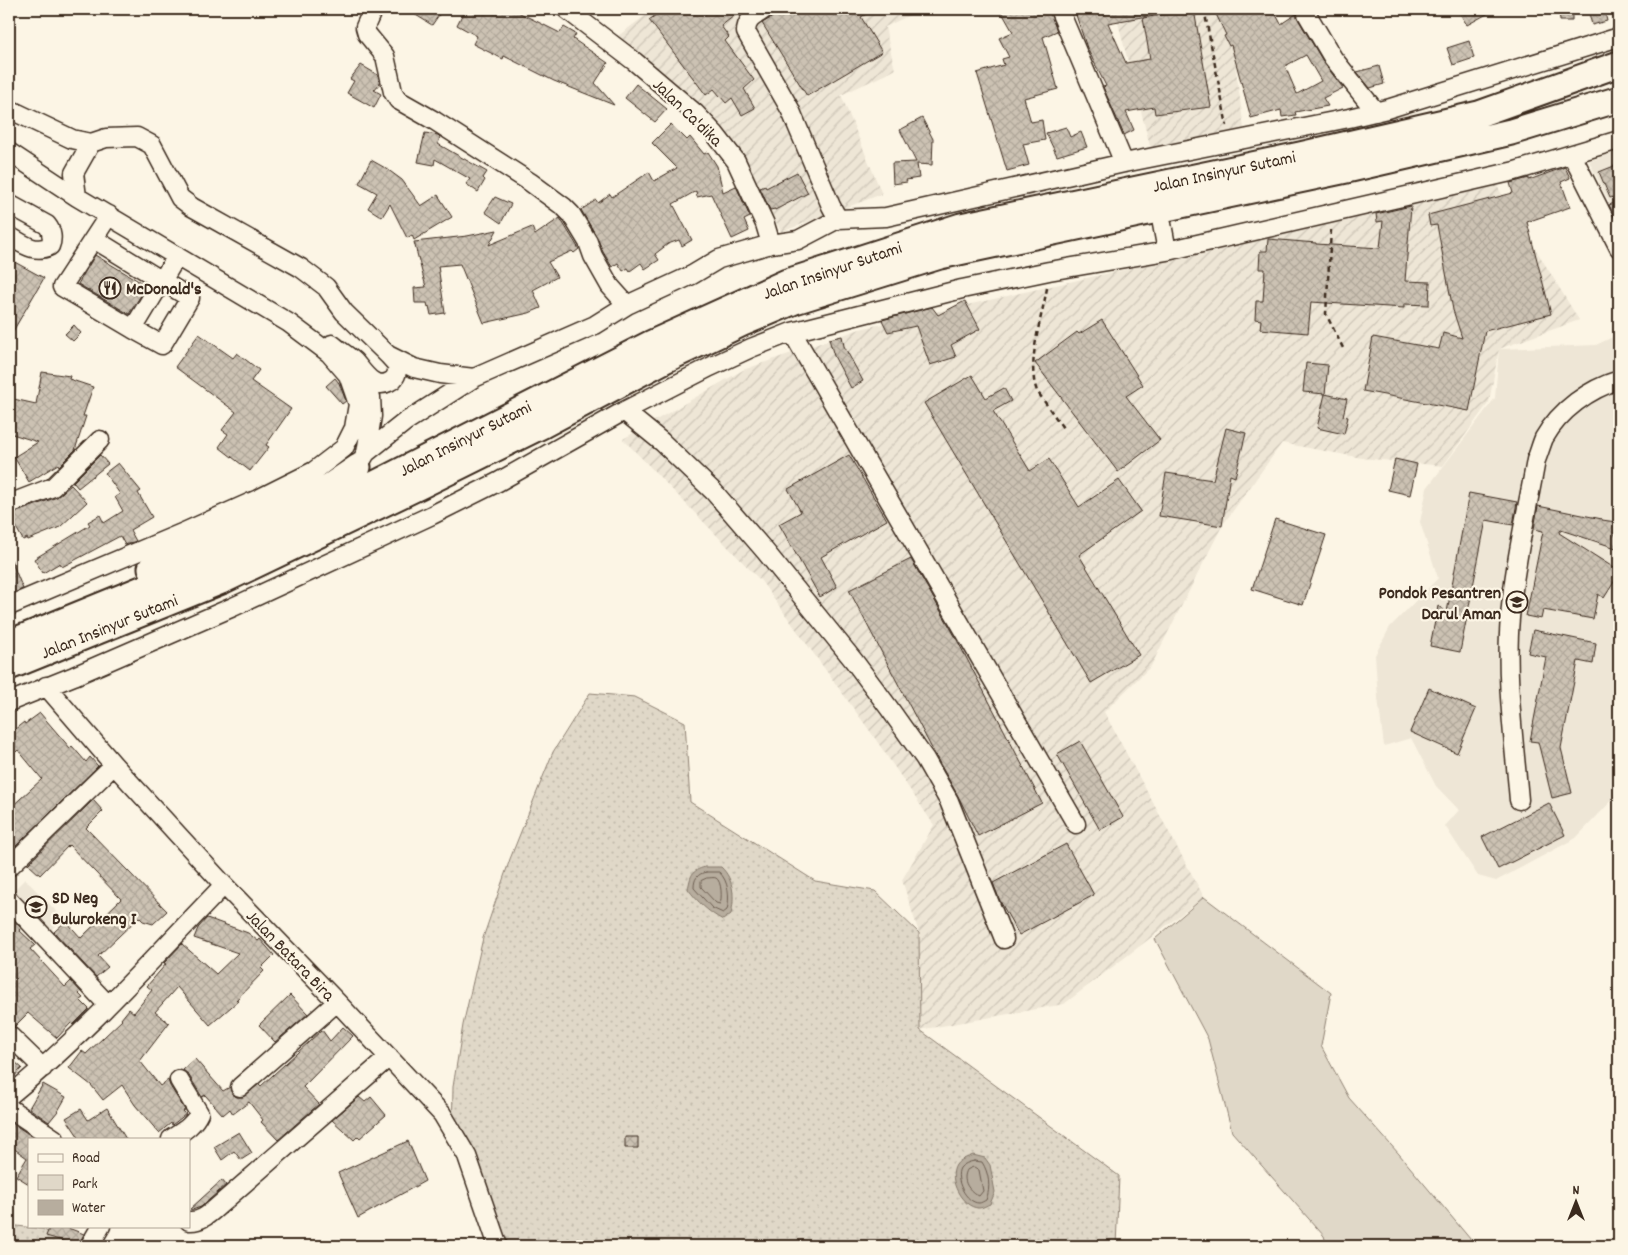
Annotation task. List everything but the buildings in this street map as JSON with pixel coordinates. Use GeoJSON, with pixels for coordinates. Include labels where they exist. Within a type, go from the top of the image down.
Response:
{"type":"FeatureCollection","features":[{"type":"Feature","properties":{"kind":"highway","name":"Jalan Insinyur Sutami"},"geometry":{"type":"LineString","coordinates":[[9,643],[225,555],[324,510],[650,344],[787,282],[961,226],[1300,155],[1479,114],[1619,64]]}},
{"type":"Feature","properties":{"kind":"highway","name":"Jalan Insinyur Sutami"},"geometry":{"type":"LineString","coordinates":[[9,667],[224,580],[413,490],[543,425],[666,360],[743,323],[795,302],[940,256],[1351,170],[1511,132],[1619,98]]}},
{"type":"Feature","properties":{"kind":"highway"},"geometry":{"type":"LineString","coordinates":[[9,629],[167,562],[234,527],[330,486],[362,460]]}},
{"type":"Feature","properties":{"kind":"street"},"geometry":{"type":"LineString","coordinates":[[373,9],[365,27],[367,34],[385,56],[393,92],[398,100],[434,120],[507,167],[564,207],[571,214],[585,237],[593,256],[610,286],[627,305]]}},
{"type":"Feature","properties":{"kind":"street","name":"Jalan Ca'dika"},"geometry":{"type":"LineString","coordinates":[[566,9],[634,61],[695,113],[715,134],[736,161],[765,224],[771,244]]}},
{"type":"Feature","properties":{"kind":"street"},"geometry":{"type":"LineString","coordinates":[[765,9],[748,20],[746,32],[790,109],[838,219]]}},
{"type":"Feature","properties":{"kind":"street"},"geometry":{"type":"LineString","coordinates":[[1059,9],[1124,163]]}},
{"type":"Feature","properties":{"kind":"street"},"geometry":{"type":"LineString","coordinates":[[1307,9],[1307,14],[1333,58],[1376,112]]}},
{"type":"Feature","properties":{"kind":"street"},"geometry":{"type":"LineString","coordinates":[[362,460],[405,422],[474,378],[595,325],[627,305],[692,275],[719,259],[771,244],[798,240],[838,219],[886,216],[1124,163],[1150,167],[1230,142],[1376,112],[1619,37]]}},
{"type":"Feature","properties":{"kind":"street"},"geometry":{"type":"LineString","coordinates":[[9,109],[72,139],[92,144]]}},
{"type":"Feature","properties":{"kind":"street"},"geometry":{"type":"LineString","coordinates":[[77,197],[74,173],[92,144],[106,138],[136,138],[152,145],[180,198],[192,207],[300,268],[326,287],[344,312],[398,366],[397,374],[390,382],[383,384],[375,383],[353,361],[314,331],[289,323]]}},
{"type":"Feature","properties":{"kind":"street"},"geometry":{"type":"LineString","coordinates":[[9,702],[233,607],[432,515],[498,482],[624,411],[710,367],[792,332],[962,289],[1049,271],[1167,251],[1515,171],[1619,140]]}},
{"type":"Feature","properties":{"kind":"street"},"geometry":{"type":"LineString","coordinates":[[9,152],[77,197],[289,323],[329,353],[348,375],[358,404],[354,428],[344,448],[314,471],[258,499],[184,532],[9,606]]}},
{"type":"Feature","properties":{"kind":"street"},"geometry":{"type":"LineString","coordinates":[[1572,155],[1619,248]]}},
{"type":"Feature","properties":{"kind":"street"},"geometry":{"type":"LineString","coordinates":[[9,204],[48,225],[52,238],[50,246],[37,250],[9,236]]}},
{"type":"Feature","properties":{"kind":"street"},"geometry":{"type":"LineString","coordinates":[[94,239],[190,298],[162,345],[62,287],[109,215]]}},
{"type":"Feature","properties":{"kind":"street"},"geometry":{"type":"LineString","coordinates":[[1162,224],[1167,251]]}},
{"type":"Feature","properties":{"kind":"street"},"geometry":{"type":"LineString","coordinates":[[133,329],[177,256]]}},
{"type":"Feature","properties":{"kind":"street"},"geometry":{"type":"LineString","coordinates":[[792,332],[1076,824]]}},
{"type":"Feature","properties":{"kind":"street"},"geometry":{"type":"LineString","coordinates":[[388,355],[414,368],[445,375],[474,378]]}},
{"type":"Feature","properties":{"kind":"street"},"geometry":{"type":"LineString","coordinates":[[362,460],[372,416],[372,398],[365,375]]}},
{"type":"Feature","properties":{"kind":"street"},"geometry":{"type":"LineString","coordinates":[[1519,800],[1509,664],[1510,618],[1512,592],[1536,460],[1543,440],[1554,423],[1580,399],[1609,383],[1619,380]]}},
{"type":"Feature","properties":{"kind":"street"},"geometry":{"type":"LineString","coordinates":[[624,411],[662,442],[714,492],[765,551],[854,661],[889,708],[933,771],[950,801],[1004,939]]}},
{"type":"Feature","properties":{"kind":"street"},"geometry":{"type":"LineString","coordinates":[[9,504],[53,486],[100,440]]}},
{"type":"Feature","properties":{"kind":"street","name":"Jalan Batara Bira"},"geometry":{"type":"LineString","coordinates":[[46,686],[114,765],[224,885],[442,1114],[467,1156],[498,1246]]}},
{"type":"Feature","properties":{"kind":"street"},"geometry":{"type":"LineString","coordinates":[[9,867],[114,765]]}},
{"type":"Feature","properties":{"kind":"street"},"geometry":{"type":"LineString","coordinates":[[9,1096],[43,1068],[108,1005],[224,885]]}},
{"type":"Feature","properties":{"kind":"street"},"geometry":{"type":"LineString","coordinates":[[9,900],[108,1005]]}},
{"type":"Feature","properties":{"kind":"street"},"geometry":{"type":"LineString","coordinates":[[240,1087],[337,1002]]}},
{"type":"Feature","properties":{"kind":"street"},"geometry":{"type":"LineString","coordinates":[[9,1035],[43,1068]]}},
{"type":"Feature","properties":{"kind":"street"},"geometry":{"type":"LineString","coordinates":[[190,1221],[194,1222],[204,1218],[389,1057]]}},
{"type":"Feature","properties":{"kind":"street"},"geometry":{"type":"LineString","coordinates":[[173,1138],[188,1129],[199,1113],[179,1080]]}},
{"type":"Feature","properties":{"kind":"street"},"geometry":{"type":"LineString","coordinates":[[9,1108],[54,1138]]}},
{"type":"Feature","properties":{"kind":"street"},"geometry":{"type":"LineString","coordinates":[[90,1245],[100,1228]]}},
{"type":"Feature","properties":{"kind":"path"},"geometry":{"type":"LineString","coordinates":[[1204,9],[1230,142]]}},
{"type":"Feature","properties":{"kind":"path"},"geometry":{"type":"LineString","coordinates":[[1332,213],[1326,314],[1344,350]]}},
{"type":"Feature","properties":{"kind":"path"},"geometry":{"type":"LineString","coordinates":[[1049,271],[1032,366],[1034,384],[1063,428]]}},
{"type":"Feature","properties":{"kind":"shaded area"},"geometry":{"type":"Polygon","coordinates":[[[654,9],[922,9],[885,27],[895,70],[841,95],[882,194],[781,232],[752,173],[704,109],[618,36],[654,9]]]}},
{"type":"Feature","properties":{"kind":"shaded area"},"geometry":{"type":"Polygon","coordinates":[[[1122,9],[1260,9],[1277,28],[1234,55],[1244,129],[1151,150],[1116,15],[1122,9]]]}},
{"type":"Feature","properties":{"kind":"shaded area"},"geometry":{"type":"Polygon","coordinates":[[[1619,151],[1619,223],[1589,161],[1619,151]]]}},
{"type":"Feature","properties":{"kind":"shaded area"},"geometry":{"type":"Polygon","coordinates":[[[1497,186],[1579,320],[1499,349],[1489,402],[1443,466],[1362,458],[1282,443],[1222,526],[1151,666],[1104,712],[1204,897],[1064,1004],[919,1030],[919,933],[902,880],[934,825],[872,734],[761,581],[623,439],[743,370],[860,329],[1497,186]]]}},
{"type":"Feature","properties":{"kind":"shaded area","name":"Pondok Pesantren Darul Aman"},"geometry":{"type":"Polygon","coordinates":[[[1619,334],[1619,793],[1576,838],[1496,881],[1478,876],[1445,826],[1459,810],[1436,786],[1411,738],[1384,746],[1375,655],[1390,627],[1438,578],[1420,522],[1427,488],[1495,398],[1499,349],[1596,345],[1619,334]]]}},
{"type":"Feature","properties":{"kind":"shaded area","name":"SD Neg Bulurokeng I"},"geometry":{"type":"Polygon","coordinates":[[[25,879],[63,918],[47,934],[9,895],[25,879]]]}},
{"type":"Feature","properties":{"kind":"green space"},"geometry":{"type":"Polygon","coordinates":[[[590,693],[635,697],[685,722],[690,802],[815,881],[875,891],[919,933],[920,1030],[1119,1176],[1116,1246],[492,1246],[452,1139],[453,1087],[463,1025],[483,938],[510,859],[553,752],[590,693]]]}},
{"type":"Feature","properties":{"kind":"green space"},"geometry":{"type":"Polygon","coordinates":[[[1204,897],[1331,993],[1321,1046],[1349,1098],[1476,1246],[1327,1246],[1324,1236],[1232,1132],[1208,1039],[1155,939],[1204,897]]]}},
{"type":"Feature","properties":{"kind":"green space"},"geometry":{"type":"Polygon","coordinates":[[[9,1225],[42,1229],[76,1246],[9,1246],[9,1225]]]}},
{"type":"Feature","properties":{"kind":"water"},"geometry":{"type":"Polygon","coordinates":[[[705,867],[721,867],[729,877],[733,902],[731,914],[723,920],[713,914],[688,889],[692,874],[705,867]]]}},
{"type":"Feature","properties":{"kind":"water"},"geometry":{"type":"Polygon","coordinates":[[[973,1155],[985,1158],[990,1165],[995,1192],[990,1204],[980,1208],[973,1207],[962,1198],[953,1178],[956,1165],[973,1155]]]}},
{"type":"Feature","properties":{"kind":"place","name":"McDonald's"},"geometry":{"type":"Point","coordinates":[110,288]}},
{"type":"Feature","properties":{"kind":"place","name":"Pondok Pesantren Darul Aman"},"geometry":{"type":"Point","coordinates":[1517,602]}},
{"type":"Feature","properties":{"kind":"place","name":"SD Neg Bulurokeng I"},"geometry":{"type":"Point","coordinates":[36,907]}}]}
